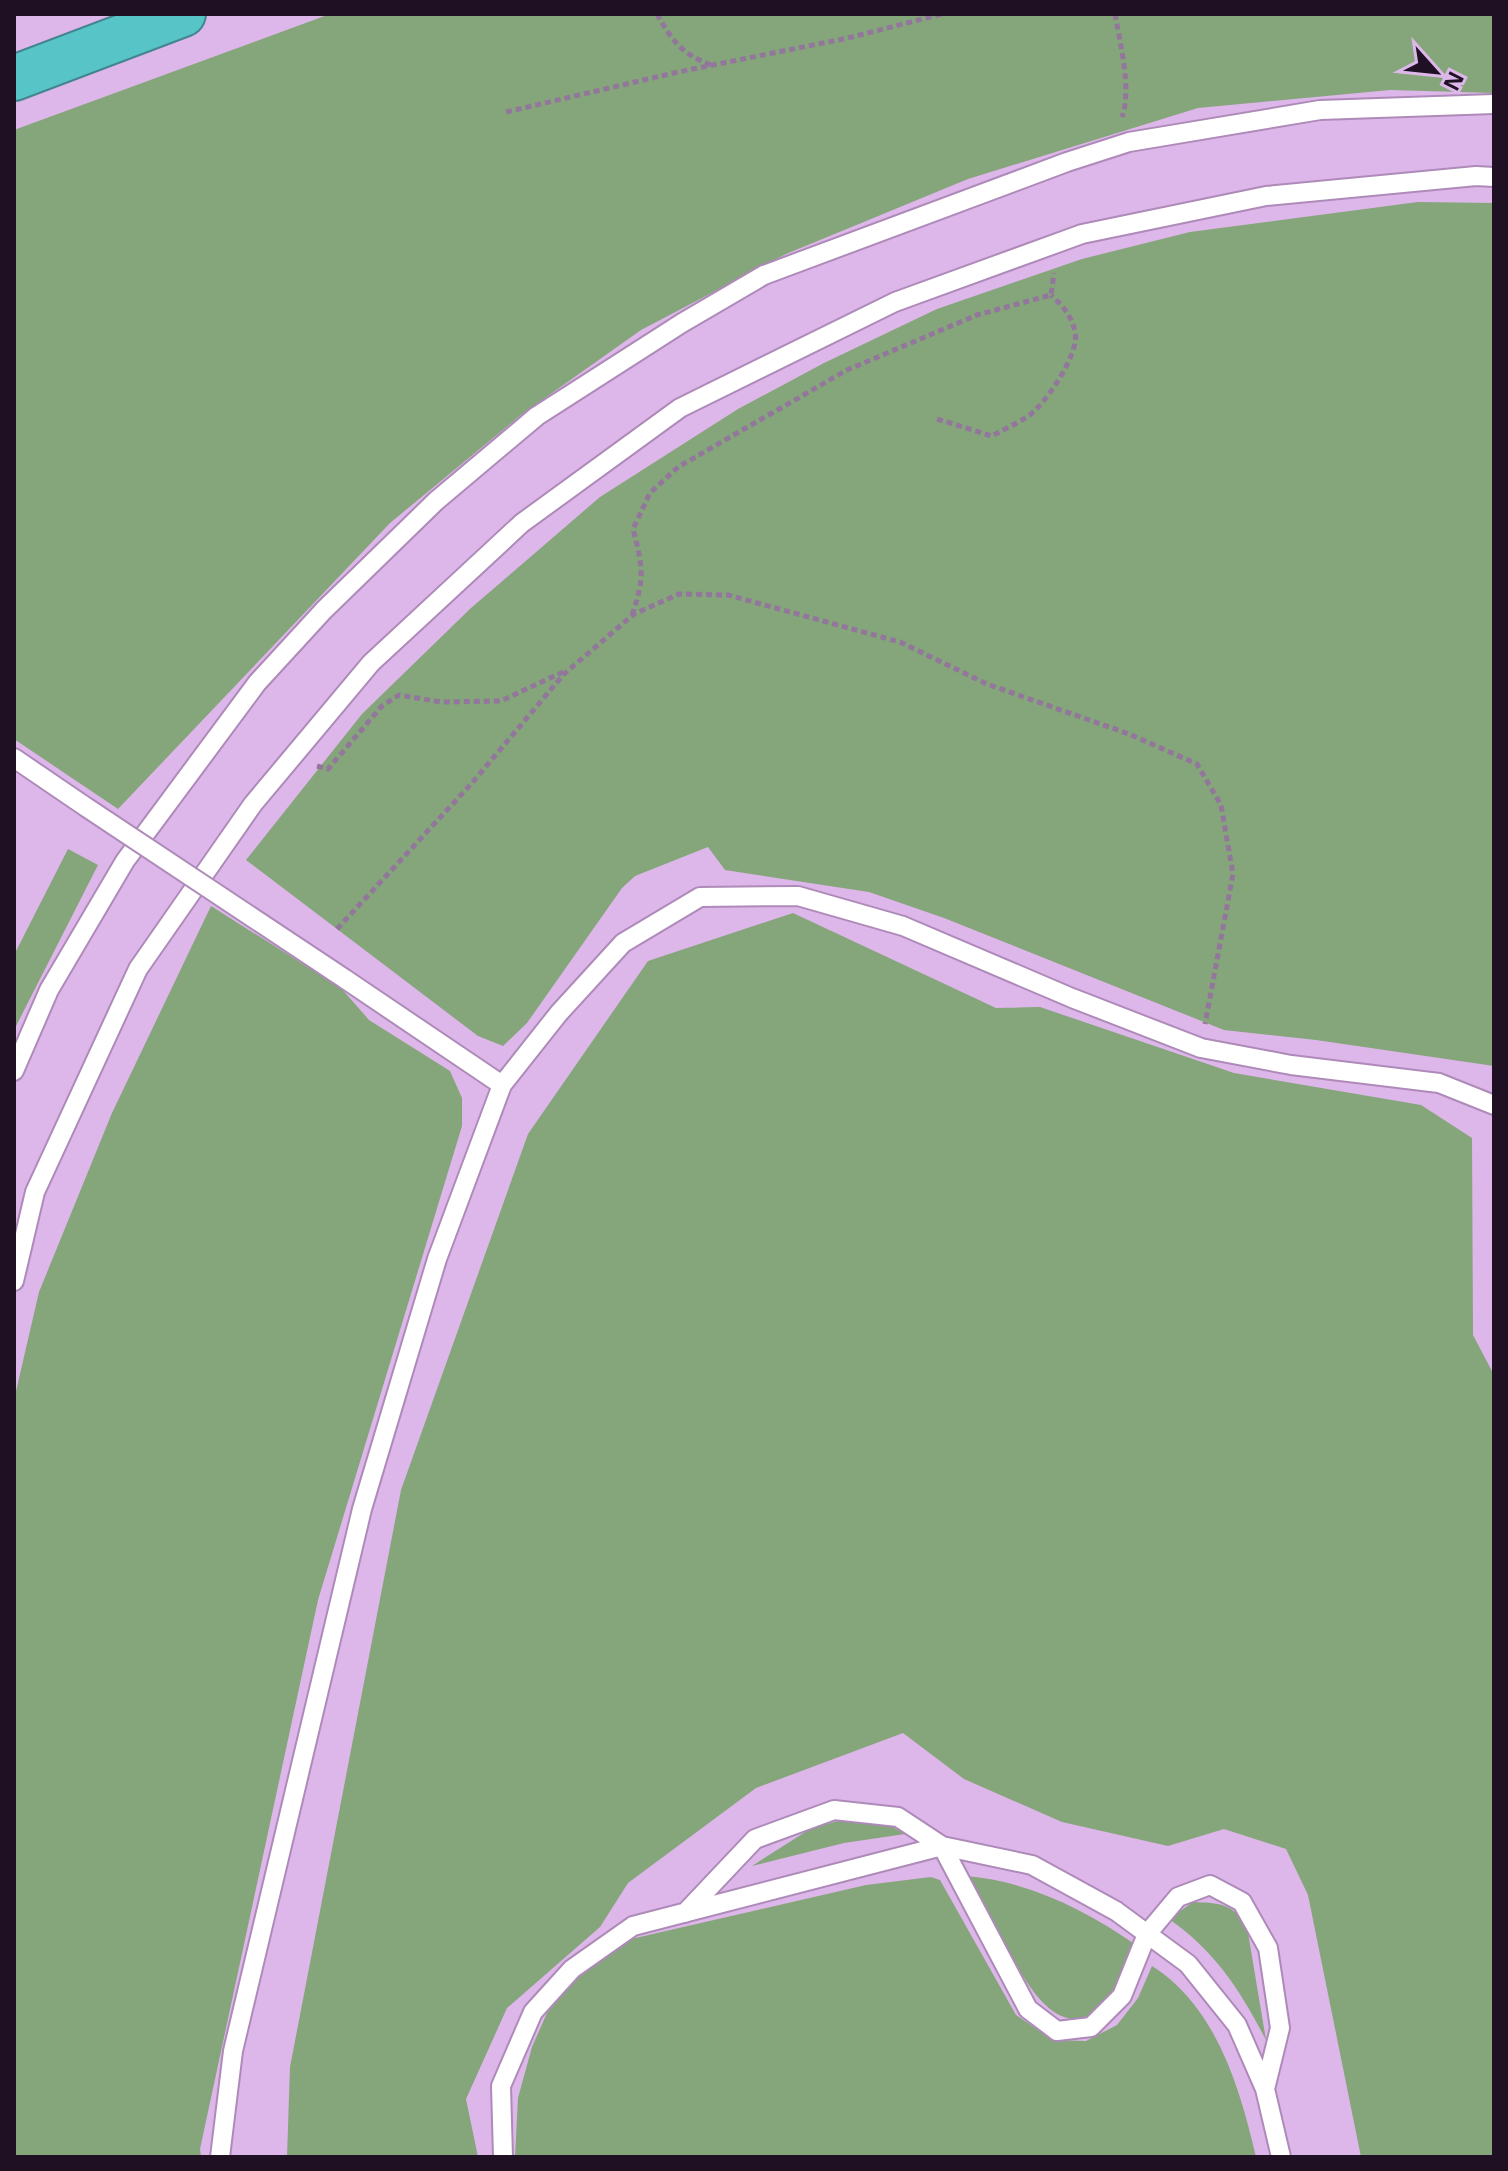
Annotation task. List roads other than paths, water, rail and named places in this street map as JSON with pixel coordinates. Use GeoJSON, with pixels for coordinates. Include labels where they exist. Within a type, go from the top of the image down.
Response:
{"type":"FeatureCollection","features":[{"type":"Feature","properties":{"kind":"highway"},"geometry":{"type":"LineString","coordinates":[[14,78],[183,14]]}},
{"type":"Feature","properties":{"kind":"lane"},"geometry":{"type":"LineString","coordinates":[[14,1071],[49,990],[125,861],[257,683],[324,610],[436,501],[526,425],[682,323],[764,275],[927,213],[1129,142],[1320,110],[1494,104]]}},
{"type":"Feature","properties":{"kind":"lane"},"geometry":{"type":"LineString","coordinates":[[14,1281],[35,1192],[138,969],[253,804],[371,663],[522,523],[680,408],[895,302],[1082,234],[1266,196],[1476,176],[1494,177]]}},
{"type":"Feature","properties":{"kind":"lane"},"geometry":{"type":"LineString","coordinates":[[14,758],[502,1085]]}},
{"type":"Feature","properties":{"kind":"lane"},"geometry":{"type":"LineString","coordinates":[[220,2157],[233,2051],[362,1509],[437,1259],[502,1085],[559,1013],[623,943],[700,897],[798,896],[903,926],[1072,998],[1201,1048],[1291,1065],[1439,1083],[1494,1105]]}},
{"type":"Feature","properties":{"kind":"lane"},"geometry":{"type":"LineString","coordinates":[[685,1913],[755,1839],[834,1810],[898,1817],[942,1846],[1032,1865],[1116,1911],[1188,1964],[1237,2025],[1265,2089],[1281,2157]]}},
{"type":"Feature","properties":{"kind":"lane"},"geometry":{"type":"LineString","coordinates":[[503,2157],[501,2086],[533,2012],[572,1969],[633,1926],[942,1846]]}},
{"type":"Feature","properties":{"kind":"lane"},"geometry":{"type":"LineString","coordinates":[[942,1846],[1028,2009],[1057,2031],[1091,2027],[1122,1996],[1147,1934],[1178,1897],[1210,1885],[1242,1902],[1268,1948],[1280,2028],[1265,2089]]}}]}
